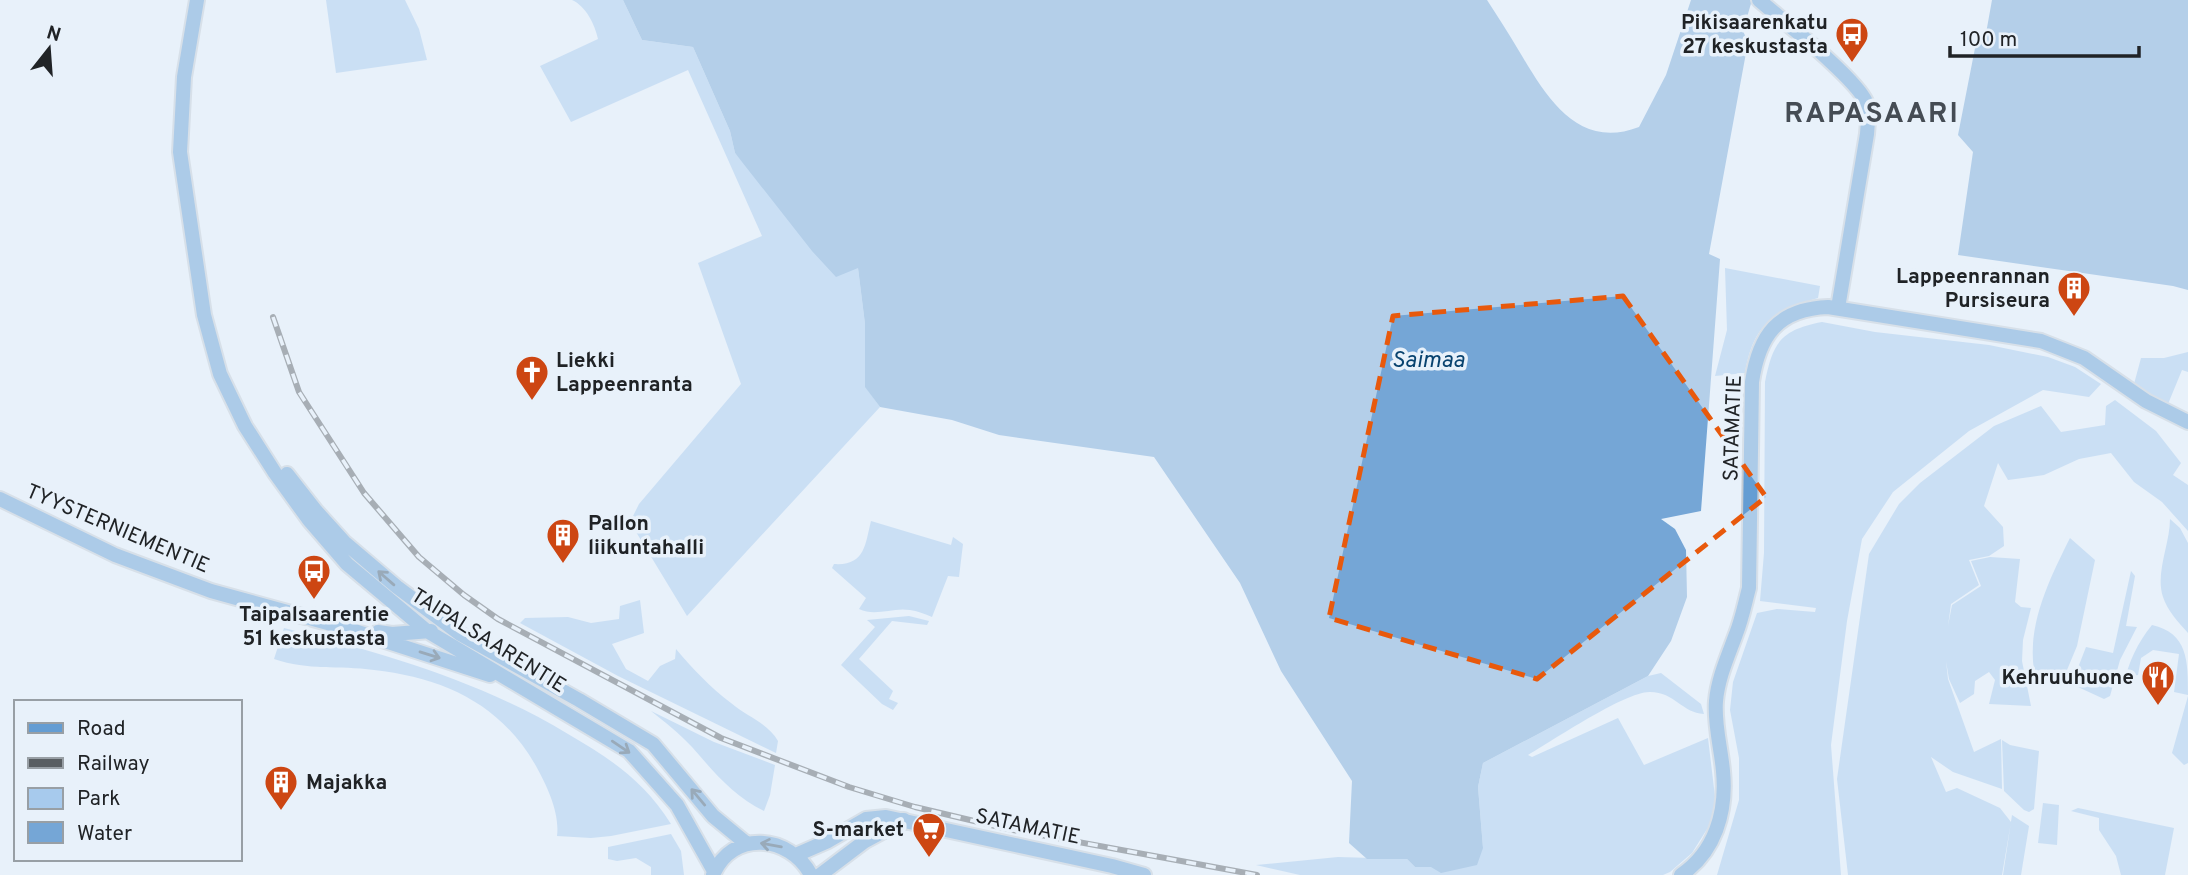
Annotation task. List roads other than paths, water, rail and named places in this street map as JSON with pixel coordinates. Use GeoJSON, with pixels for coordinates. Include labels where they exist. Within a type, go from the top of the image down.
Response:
{"type":"FeatureCollection","features":[{"type":"Feature","properties":{"kind":"street","name":"TAIPALSAARENTIE"},"geometry":{"type":"LineString","coordinates":[[197,0],[184,77],[180,152],[204,315],[220,374],[246,426],[309,520],[346,564],[428,631],[629,751],[677,805],[714,873]]}},
{"type":"Feature","properties":{"kind":"street"},"geometry":{"type":"LineString","coordinates":[[1759,1],[1854,84],[1866,101],[1867,134],[1838,308]]}},
{"type":"Feature","properties":{"kind":"street","name":"SATAMATIE"},"geometry":{"type":"LineString","coordinates":[[1681,875],[1692,867],[1712,841],[1723,804],[1723,772],[1716,702],[1723,669],[1743,615],[1749,588],[1752,382],[1755,360],[1762,343],[1783,319],[1796,311],[1838,308],[2041,341],[2084,358],[2146,401],[2188,422]]}},
{"type":"Feature","properties":{"kind":"street","name":"TAIPALSAARENTIE"},"geometry":{"type":"LineString","coordinates":[[204,315],[225,370],[251,424],[316,511],[344,542],[397,587],[460,634],[653,744],[713,816],[747,845]]}},
{"type":"Feature","properties":{"kind":"street","name":"TYYSTERNIEMENTIE"},"geometry":{"type":"LineString","coordinates":[[0,499],[116,555],[174,578],[342,627],[524,687]]}},
{"type":"Feature","properties":{"kind":"street","name":"TYYSTERNIEMENTIE"},"geometry":{"type":"LineString","coordinates":[[342,627],[392,634],[428,631],[460,634]]}},
{"type":"Feature","properties":{"kind":"street","name":"SATAMATIE"},"geometry":{"type":"LineString","coordinates":[[796,855],[828,841],[866,819],[886,817],[1143,875]]}},
{"type":"Feature","properties":{"kind":"street"},"geometry":{"type":"LineString","coordinates":[[820,875],[865,841],[904,820]]}},
{"type":"Feature","properties":{"kind":"street"},"geometry":{"type":"LineString","coordinates":[[714,873],[728,855],[747,845],[767,842],[789,849],[805,863],[811,875]]}},
{"type":"Feature","properties":{"kind":"water","name":"Saimaa"},"geometry":{"type":"Polygon","coordinates":[[[623,0],[1487,0],[1552,101],[1581,125],[1598,132],[1617,132],[1639,127],[1666,75],[1691,0],[1752,0],[1743,31],[1748,42],[1709,254],[1720,259],[1701,511],[1661,519],[1675,529],[1686,550],[1687,597],[1671,641],[1648,676],[1483,763],[1478,787],[1483,848],[1477,865],[1441,873],[1431,867],[1415,867],[1407,859],[1367,859],[1349,843],[1352,781],[1281,671],[1240,583],[1154,457],[999,435],[952,420],[880,407],[865,387],[865,324],[858,268],[836,277],[812,251],[735,153],[730,131],[693,47],[642,40],[623,0]]]}},
{"type":"Feature","properties":{"kind":"water"},"geometry":{"type":"Polygon","coordinates":[[[1992,0],[2188,0],[2188,290],[1958,255],[1973,152],[1958,135],[1977,38],[1985,39],[1992,0]]]}},
{"type":"Feature","properties":{"kind":"railway"},"geometry":{"type":"LineString","coordinates":[[273,317],[299,392],[364,493],[419,557],[464,595],[498,619],[721,738],[849,787],[915,807],[1008,829],[1257,875]]}},
{"type":"Feature","properties":{"kind":"place","name":"Pikisaarenkatu 27 keskustasta"},"geometry":{"type":"Point","coordinates":[1852,64]}},
{"type":"Feature","properties":{"kind":"place","name":"Lappeenrannan Pursiseura"},"geometry":{"type":"Point","coordinates":[2074,318]}},
{"type":"Feature","properties":{"kind":"place","name":"Liekki Lappeenranta"},"geometry":{"type":"Point","coordinates":[532,402]}},
{"type":"Feature","properties":{"kind":"place","name":"Pallon liikuntahalli"},"geometry":{"type":"Point","coordinates":[563,565]}},
{"type":"Feature","properties":{"kind":"place","name":"Taipalsaarentie 51 keskustasta"},"geometry":{"type":"Point","coordinates":[314,601]}},
{"type":"Feature","properties":{"kind":"place","name":"Kehruuhuone"},"geometry":{"type":"Point","coordinates":[2158,707]}},
{"type":"Feature","properties":{"kind":"place","name":"Majakka"},"geometry":{"type":"Point","coordinates":[281,812]}},
{"type":"Feature","properties":{"kind":"place","name":"S-market"},"geometry":{"type":"Point","coordinates":[929,859]}},
{"type":"Feature","properties":{"kind":"district","name":"RAPASAARI"},"geometry":{"type":"Point","coordinates":[1872,112]}}]}
